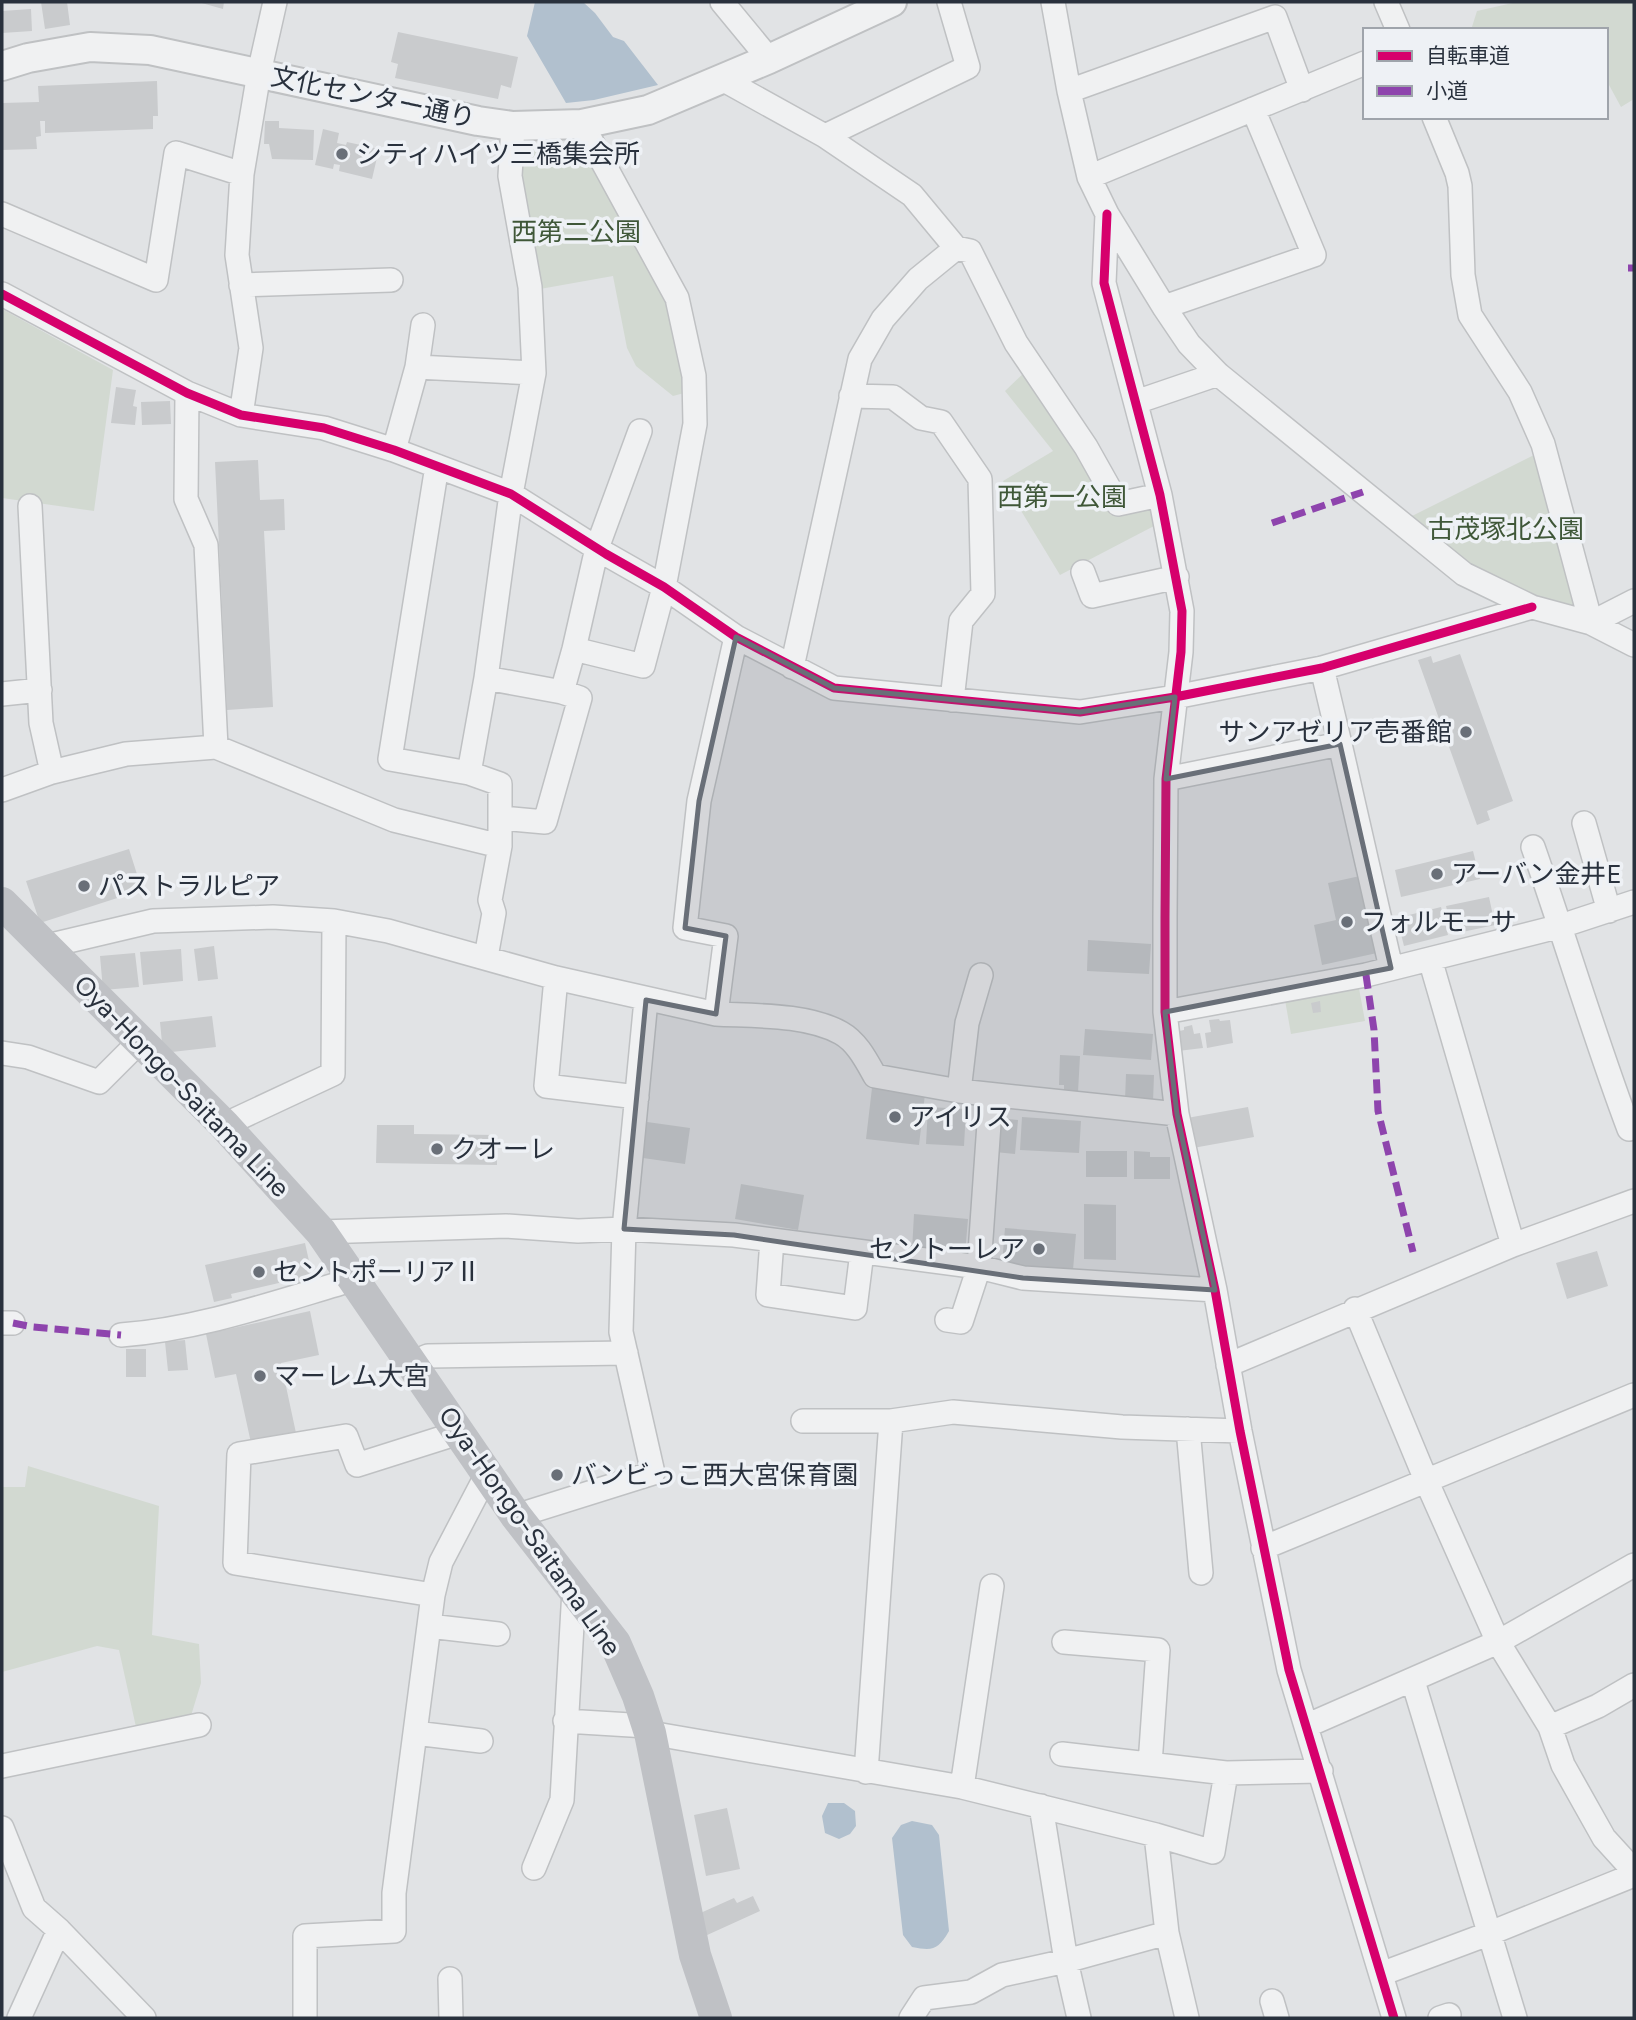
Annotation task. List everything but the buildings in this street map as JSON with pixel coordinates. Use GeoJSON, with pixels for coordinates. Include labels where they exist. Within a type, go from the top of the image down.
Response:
{"type":"FeatureCollection","features":[{"type":"Feature","properties":{"kind":"main road","name":"Oya-Hongo-Saitama Line"},"geometry":{"type":"LineString","coordinates":[[2,903],[224,1125],[321,1232],[516,1516],[615,1643],[649,1729],[695,1955],[716,2018]]}},
{"type":"Feature","properties":{"kind":"street"},"geometry":{"type":"LineString","coordinates":[[241,415],[251,348],[237,255],[242,174],[259,73],[275,2]]}},
{"type":"Feature","properties":{"kind":"street"},"geometry":{"type":"LineString","coordinates":[[722,2],[769,59]]}},
{"type":"Feature","properties":{"kind":"street","name":"文化センター通り"},"geometry":{"type":"LineString","coordinates":[[2,66],[58,51],[90,47],[119,48],[173,54],[478,121],[513,126],[582,124],[648,110],[769,59],[892,2]]}},
{"type":"Feature","properties":{"kind":"street"},"geometry":{"type":"LineString","coordinates":[[825,136],[968,67],[950,2]]}},
{"type":"Feature","properties":{"kind":"street"},"geometry":{"type":"LineString","coordinates":[[1053,2],[1069,91],[1089,177],[1107,214],[1189,344],[1218,374],[1464,574],[1532,607],[1591,623],[1634,645]]}},
{"type":"Feature","properties":{"kind":"street"},"geometry":{"type":"LineString","coordinates":[[1386,2],[1397,28]]}},
{"type":"Feature","properties":{"kind":"street"},"geometry":{"type":"LineString","coordinates":[[1069,91],[1275,17],[1302,90]]}},
{"type":"Feature","properties":{"kind":"street"},"geometry":{"type":"LineString","coordinates":[[1089,177],[1363,64]]}},
{"type":"Feature","properties":{"kind":"street"},"geometry":{"type":"LineString","coordinates":[[722,79],[825,136],[912,195],[956,248],[971,251],[1016,343],[1086,447],[1118,504],[1160,495]]}},
{"type":"Feature","properties":{"kind":"street"},"geometry":{"type":"LineString","coordinates":[[1164,307],[1314,255],[1253,109]]}},
{"type":"Feature","properties":{"kind":"street"},"geometry":{"type":"LineString","coordinates":[[1435,119],[1460,186],[1462,275],[1469,315],[1520,392],[1543,444],[1591,623]]}},
{"type":"Feature","properties":{"kind":"street"},"geometry":{"type":"LineString","coordinates":[[574,649],[643,666],[664,587],[695,424],[694,376],[677,299],[582,124]]}},
{"type":"Feature","properties":{"kind":"street"},"geometry":{"type":"LineString","coordinates":[[469,773],[486,678],[511,494],[534,373],[530,287],[510,176],[513,126]]}},
{"type":"Feature","properties":{"kind":"street"},"geometry":{"type":"LineString","coordinates":[[2,214],[156,280],[176,153],[242,174]]}},
{"type":"Feature","properties":{"kind":"street"},"geometry":{"type":"LineString","coordinates":[[1107,214],[1104,284],[1160,495],[1182,611],[1181,652],[1166,779],[1165,1012],[1177,1114],[1215,1290],[1240,1431],[1289,1670],[1394,2018]]}},
{"type":"Feature","properties":{"kind":"street"},"geometry":{"type":"LineString","coordinates":[[792,667],[860,359],[883,318],[918,279],[956,248]]}},
{"type":"Feature","properties":{"kind":"street"},"geometry":{"type":"LineString","coordinates":[[241,285],[391,280]]}},
{"type":"Feature","properties":{"kind":"street"},"geometry":{"type":"LineString","coordinates":[[2,295],[187,393],[241,415],[324,428],[394,450],[511,494],[664,587],[736,637],[834,688],[1080,712],[1175,697],[1322,668],[1532,607]]}},
{"type":"Feature","properties":{"kind":"street"},"geometry":{"type":"LineString","coordinates":[[394,450],[418,367],[423,325]]}},
{"type":"Feature","properties":{"kind":"street"},"geometry":{"type":"LineString","coordinates":[[418,367],[534,373]]}},
{"type":"Feature","properties":{"kind":"street"},"geometry":{"type":"LineString","coordinates":[[1136,402],[1218,374]]}},
{"type":"Feature","properties":{"kind":"street"},"geometry":{"type":"LineString","coordinates":[[187,393],[186,499],[206,545],[216,747]]}},
{"type":"Feature","properties":{"kind":"street"},"geometry":{"type":"LineString","coordinates":[[851,396],[892,397],[921,418],[941,422],[980,479],[983,594],[961,621],[951,700]]}},
{"type":"Feature","properties":{"kind":"street"},"geometry":{"type":"LineString","coordinates":[[562,692],[597,548],[640,430]]}},
{"type":"Feature","properties":{"kind":"street"},"geometry":{"type":"LineString","coordinates":[[437,466],[390,759],[469,773],[500,783],[500,846],[491,900],[494,913],[486,957]]}},
{"type":"Feature","properties":{"kind":"street"},"geometry":{"type":"LineString","coordinates":[[30,506],[41,723],[52,772]]}},
{"type":"Feature","properties":{"kind":"street"},"geometry":{"type":"LineString","coordinates":[[1083,572],[1092,596],[1177,577]]}},
{"type":"Feature","properties":{"kind":"street"},"geometry":{"type":"LineString","coordinates":[[1591,623],[1634,601]]}},
{"type":"Feature","properties":{"kind":"street"},"geometry":{"type":"LineString","coordinates":[[716,1014],[726,936],[685,929],[699,801],[736,637]]}},
{"type":"Feature","properties":{"kind":"street"},"geometry":{"type":"LineString","coordinates":[[1322,668],[1391,968]]}},
{"type":"Feature","properties":{"kind":"street"},"geometry":{"type":"LineString","coordinates":[[486,678],[562,692],[580,698],[545,822],[501,818]]}},
{"type":"Feature","properties":{"kind":"street"},"geometry":{"type":"LineString","coordinates":[[2,694],[40,690]]}},
{"type":"Feature","properties":{"kind":"street"},"geometry":{"type":"LineString","coordinates":[[1166,779],[1340,744]]}},
{"type":"Feature","properties":{"kind":"street"},"geometry":{"type":"LineString","coordinates":[[2,790],[52,772],[126,754],[216,747],[394,820],[500,846]]}},
{"type":"Feature","properties":{"kind":"street"},"geometry":{"type":"LineString","coordinates":[[1584,823],[1609,911]]}},
{"type":"Feature","properties":{"kind":"street"},"geometry":{"type":"LineString","coordinates":[[1533,847],[1561,926],[1596,1041],[1629,1129]]}},
{"type":"Feature","properties":{"kind":"street"},"geometry":{"type":"LineString","coordinates":[[1165,1012],[1430,959],[1561,926],[1634,902]]}},
{"type":"Feature","properties":{"kind":"street"},"geometry":{"type":"LineString","coordinates":[[47,946],[153,921],[273,917],[334,920],[388,931],[556,978],[716,1014],[798,1019],[841,1033],[862,1052],[875,1076],[958,1091],[1177,1114]]}},
{"type":"Feature","properties":{"kind":"street"},"geometry":{"type":"LineString","coordinates":[[224,1125],[332,1074],[334,920]]}},
{"type":"Feature","properties":{"kind":"street"},"geometry":{"type":"LineString","coordinates":[[1430,959],[1513,1245]]}},
{"type":"Feature","properties":{"kind":"street"},"geometry":{"type":"LineString","coordinates":[[958,1091],[967,1023],[981,975]]}},
{"type":"Feature","properties":{"kind":"street"},"geometry":{"type":"LineString","coordinates":[[556,978],[546,1086],[637,1097]]}},
{"type":"Feature","properties":{"kind":"street"},"geometry":{"type":"LineString","coordinates":[[516,1516],[653,1473],[621,1332],[624,1229],[646,999]]}},
{"type":"Feature","properties":{"kind":"street"},"geometry":{"type":"LineString","coordinates":[[2,1053],[28,1057],[99,1082],[141,1040]]}},
{"type":"Feature","properties":{"kind":"street"},"geometry":{"type":"LineString","coordinates":[[947,1320],[961,1322],[979,1268],[991,1095]]}},
{"type":"Feature","properties":{"kind":"street"},"geometry":{"type":"LineString","coordinates":[[1228,1365],[1513,1245],[1634,1201]]}},
{"type":"Feature","properties":{"kind":"street"},"geometry":{"type":"LineString","coordinates":[[321,1232],[506,1226],[578,1231],[624,1229],[734,1235],[979,1268],[1023,1278],[1215,1290]]}},
{"type":"Feature","properties":{"kind":"street"},"geometry":{"type":"LineString","coordinates":[[772,1240],[768,1295],[855,1308],[862,1252]]}},
{"type":"Feature","properties":{"kind":"street"},"geometry":{"type":"LineString","coordinates":[[121,1335],[204,1322],[355,1279]]}},
{"type":"Feature","properties":{"kind":"street"},"geometry":{"type":"LineString","coordinates":[[1355,1310],[1498,1642],[1550,1727],[1563,1765],[1604,1838],[1634,1873],[1488,1934],[1381,1973]]}},
{"type":"Feature","properties":{"kind":"street"},"geometry":{"type":"LineString","coordinates":[[411,1363],[428,1356],[626,1353]]}},
{"type":"Feature","properties":{"kind":"street"},"geometry":{"type":"LineString","coordinates":[[1263,1548],[1634,1395]]}},
{"type":"Feature","properties":{"kind":"street"},"geometry":{"type":"LineString","coordinates":[[803,1421],[891,1421],[953,1412],[1122,1427],[1240,1431]]}},
{"type":"Feature","properties":{"kind":"street"},"geometry":{"type":"LineString","coordinates":[[866,1772],[891,1421]]}},
{"type":"Feature","properties":{"kind":"street"},"geometry":{"type":"LineString","coordinates":[[1188,1429],[1201,1573]]}},
{"type":"Feature","properties":{"kind":"street"},"geometry":{"type":"LineString","coordinates":[[433,1595],[235,1563],[239,1454],[346,1436],[357,1465],[458,1433]]}},
{"type":"Feature","properties":{"kind":"street"},"geometry":{"type":"LineString","coordinates":[[304,2018],[304,1936],[394,1931],[394,1893],[433,1595],[441,1562],[487,1474]]}},
{"type":"Feature","properties":{"kind":"street"},"geometry":{"type":"LineString","coordinates":[[1306,1726],[1498,1642],[1634,1565]]}},
{"type":"Feature","properties":{"kind":"street"},"geometry":{"type":"LineString","coordinates":[[962,1787],[992,1586]]}},
{"type":"Feature","properties":{"kind":"street"},"geometry":{"type":"LineString","coordinates":[[534,1868],[562,1800],[574,1590]]}},
{"type":"Feature","properties":{"kind":"street"},"geometry":{"type":"LineString","coordinates":[[429,1626],[498,1634]]}},
{"type":"Feature","properties":{"kind":"street"},"geometry":{"type":"LineString","coordinates":[[1064,1642],[1158,1650],[1150,1764]]}},
{"type":"Feature","properties":{"kind":"street"},"geometry":{"type":"LineString","coordinates":[[1413,1681],[1515,2018]]}},
{"type":"Feature","properties":{"kind":"street"},"geometry":{"type":"LineString","coordinates":[[1550,1727],[1598,1706],[1634,1685]]}},
{"type":"Feature","properties":{"kind":"street"},"geometry":{"type":"LineString","coordinates":[[565,1721],[649,1729],[866,1772],[962,1787],[1156,1835],[1213,1852],[1226,1773]]}},
{"type":"Feature","properties":{"kind":"street"},"geometry":{"type":"LineString","coordinates":[[2,1766],[199,1725]]}},
{"type":"Feature","properties":{"kind":"street"},"geometry":{"type":"LineString","coordinates":[[415,1733],[481,1741]]}},
{"type":"Feature","properties":{"kind":"street"},"geometry":{"type":"LineString","coordinates":[[1062,1754],[1226,1773],[1321,1771]]}},
{"type":"Feature","properties":{"kind":"street"},"geometry":{"type":"LineString","coordinates":[[1041,1806],[1066,1961],[1079,2018]]}},
{"type":"Feature","properties":{"kind":"street"},"geometry":{"type":"LineString","coordinates":[[2,1828],[34,1908],[59,1930],[144,2018]]}},
{"type":"Feature","properties":{"kind":"street"},"geometry":{"type":"LineString","coordinates":[[1156,1835],[1167,1933],[1187,2018]]}},
{"type":"Feature","properties":{"kind":"street"},"geometry":{"type":"LineString","coordinates":[[19,2018],[59,1930]]}},
{"type":"Feature","properties":{"kind":"street"},"geometry":{"type":"LineString","coordinates":[[911,2018],[924,1998],[971,1992],[1002,1975],[1066,1961],[1167,1933]]}},
{"type":"Feature","properties":{"kind":"street"},"geometry":{"type":"LineString","coordinates":[[450,1979],[451,2018]]}},
{"type":"Feature","properties":{"kind":"highlighted area"},"geometry":{"type":"Polygon","coordinates":[[[736,637],[834,688],[1080,712],[1175,697],[1166,779],[1340,744],[1391,968],[1165,1012],[1177,1114],[1215,1290],[1023,1278],[734,1235],[624,1229],[646,1000],[716,1014],[726,936],[685,928],[699,801],[736,637]]]}},
{"type":"Feature","properties":{"kind":"green space"},"geometry":{"type":"Polygon","coordinates":[[[1517,2],[1634,2],[1634,99],[1621,107],[1608,85],[1608,28],[1472,28],[1477,11],[1517,2]]]}},
{"type":"Feature","properties":{"kind":"green space","name":"西第二公園"},"geometry":{"type":"Polygon","coordinates":[[[580,144],[668,301],[688,392],[673,396],[636,366],[627,348],[613,276],[540,289],[517,174],[520,145],[580,144]]]}},
{"type":"Feature","properties":{"kind":"green space"},"geometry":{"type":"Polygon","coordinates":[[[2,309],[113,370],[94,511],[2,498],[2,309]]]}},
{"type":"Feature","properties":{"kind":"green space","name":"西第一公園"},"geometry":{"type":"Polygon","coordinates":[[[1029,368],[1117,508],[1148,503],[1154,526],[1060,575],[1003,481],[1053,451],[1005,391],[1029,368]]]}},
{"type":"Feature","properties":{"kind":"green space","name":"古茂塚北公園"},"geometry":{"type":"Polygon","coordinates":[[[1540,452],[1584,616],[1467,570],[1404,520],[1540,452]]]}},
{"type":"Feature","properties":{"kind":"green space"},"geometry":{"type":"Polygon","coordinates":[[[1358,983],[1365,1021],[1291,1034],[1285,1000],[1358,983]]]}},
{"type":"Feature","properties":{"kind":"green space"},"geometry":{"type":"Polygon","coordinates":[[[28,1466],[159,1506],[152,1635],[199,1644],[201,1683],[190,1719],[136,1727],[119,1650],[97,1646],[2,1672],[2,1487],[25,1487],[28,1466]]]}},
{"type":"Feature","properties":{"kind":"water"},"geometry":{"type":"Polygon","coordinates":[[[535,2],[583,2],[613,37],[624,41],[658,85],[594,100],[566,103],[527,36],[535,2]]]}},
{"type":"Feature","properties":{"kind":"water"},"geometry":{"type":"Polygon","coordinates":[[[828,1803],[844,1803],[855,1811],[856,1826],[850,1834],[839,1839],[825,1833],[822,1816],[828,1803]]]}},
{"type":"Feature","properties":{"kind":"water"},"geometry":{"type":"Polygon","coordinates":[[[912,1821],[932,1825],[939,1835],[949,1931],[942,1942],[930,1949],[912,1947],[903,1935],[892,1838],[901,1825],[912,1821]]]}},
{"type":"Feature","properties":{"kind":"marked path"},"geometry":{"type":"LineString","coordinates":[[1628,268],[1634,268]]}},
{"type":"Feature","properties":{"kind":"marked path"},"geometry":{"type":"LineString","coordinates":[[1272,523],[1363,492]]}},
{"type":"Feature","properties":{"kind":"marked path"},"geometry":{"type":"LineString","coordinates":[[1366,975],[1374,1030],[1378,1111],[1413,1252]]}},
{"type":"Feature","properties":{"kind":"marked path"},"geometry":{"type":"LineString","coordinates":[[13,1323],[121,1335]]}},
{"type":"Feature","properties":{"kind":"cycle path"},"geometry":{"type":"LineString","coordinates":[[1107,214],[1104,283],[1160,495],[1182,611],[1181,652],[1166,779],[1165,1012],[1177,1114],[1215,1290],[1240,1431],[1289,1670],[1394,2018]]}},
{"type":"Feature","properties":{"kind":"cycle path"},"geometry":{"type":"LineString","coordinates":[[2,294],[187,393],[241,415],[324,428],[394,450],[511,494],[664,587],[736,637],[834,688],[1080,712],[1175,697],[1322,668],[1532,607]]}},
{"type":"Feature","properties":{"kind":"place","name":"シティハイツ三橋集会所"},"geometry":{"type":"Point","coordinates":[342,154]}},
{"type":"Feature","properties":{"kind":"place","name":"サンアゼリア壱番館"},"geometry":{"type":"Point","coordinates":[1466,732]}},
{"type":"Feature","properties":{"kind":"place","name":"アーバン金井E"},"geometry":{"type":"Point","coordinates":[1437,874]}},
{"type":"Feature","properties":{"kind":"place","name":"パストラルピア"},"geometry":{"type":"Point","coordinates":[84,886]}},
{"type":"Feature","properties":{"kind":"place","name":"フォルモーサ"},"geometry":{"type":"Point","coordinates":[1347,922]}},
{"type":"Feature","properties":{"kind":"place","name":"アイリス"},"geometry":{"type":"Point","coordinates":[895,1117]}},
{"type":"Feature","properties":{"kind":"place","name":"クオーレ"},"geometry":{"type":"Point","coordinates":[437,1149]}},
{"type":"Feature","properties":{"kind":"place","name":"セントーレア"},"geometry":{"type":"Point","coordinates":[1039,1249]}},
{"type":"Feature","properties":{"kind":"place","name":"セントポーリアⅡ"},"geometry":{"type":"Point","coordinates":[259,1272]}},
{"type":"Feature","properties":{"kind":"place","name":"マーレム大宮"},"geometry":{"type":"Point","coordinates":[260,1376]}},
{"type":"Feature","properties":{"kind":"place","name":"バンビっこ西大宮保育園"},"geometry":{"type":"Point","coordinates":[557,1475]}}]}
